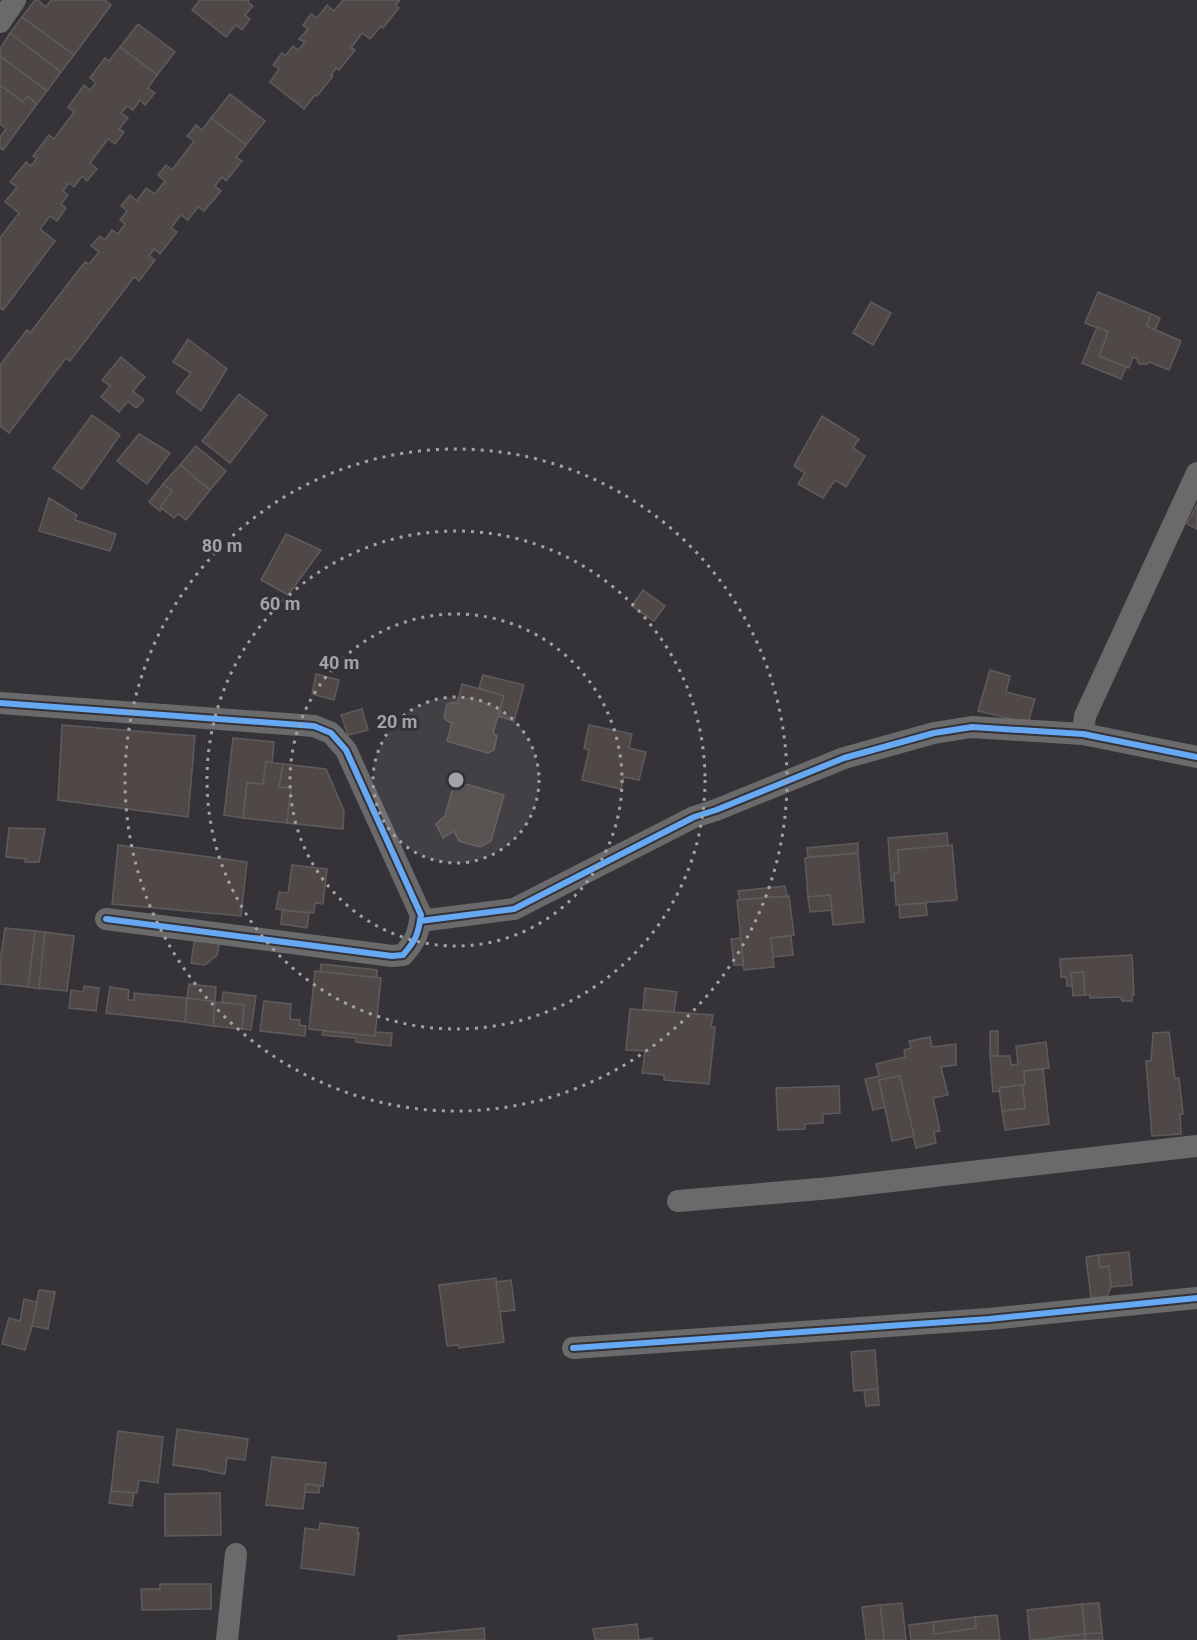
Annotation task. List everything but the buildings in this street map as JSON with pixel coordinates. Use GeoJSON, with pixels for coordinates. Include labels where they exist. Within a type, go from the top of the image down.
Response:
{"type":"FeatureCollection","features":[{"type":"Feature","properties":{"kind":"street"},"geometry":{"type":"LineString","coordinates":[[0,22],[15,0]]}},
{"type":"Feature","properties":{"kind":"street"},"geometry":{"type":"LineString","coordinates":[[1083,734],[1085,716],[1197,473]]}},
{"type":"Feature","properties":{"kind":"street"},"geometry":{"type":"LineString","coordinates":[[0,703],[314,726],[331,733],[346,750],[421,915],[418,934],[412,945],[403,955],[392,956],[106,920]]}},
{"type":"Feature","properties":{"kind":"street"},"geometry":{"type":"LineString","coordinates":[[420,921],[514,909],[694,817],[844,758],[934,733],[972,727],[1083,734],[1197,757]]}},
{"type":"Feature","properties":{"kind":"street"},"geometry":{"type":"LineString","coordinates":[[678,1201],[831,1188],[1197,1146]]}},
{"type":"Feature","properties":{"kind":"street"},"geometry":{"type":"LineString","coordinates":[[573,1348],[989,1319],[1197,1298]]}},
{"type":"Feature","properties":{"kind":"street"},"geometry":{"type":"LineString","coordinates":[[227,1640],[236,1554]]}},
{"type":"Feature","properties":{"kind":"cycle path"},"geometry":{"type":"LineString","coordinates":[[0,703],[314,726],[331,733],[346,750],[421,915],[416,937],[411,945],[403,955],[392,956],[106,919]]}},
{"type":"Feature","properties":{"kind":"cycle path"},"geometry":{"type":"LineString","coordinates":[[420,921],[514,909],[694,817],[844,758],[934,733],[972,727],[1083,734],[1197,757]]}},
{"type":"Feature","properties":{"kind":"cycle path"},"geometry":{"type":"LineString","coordinates":[[573,1348],[989,1319],[1197,1298]]}}]}
